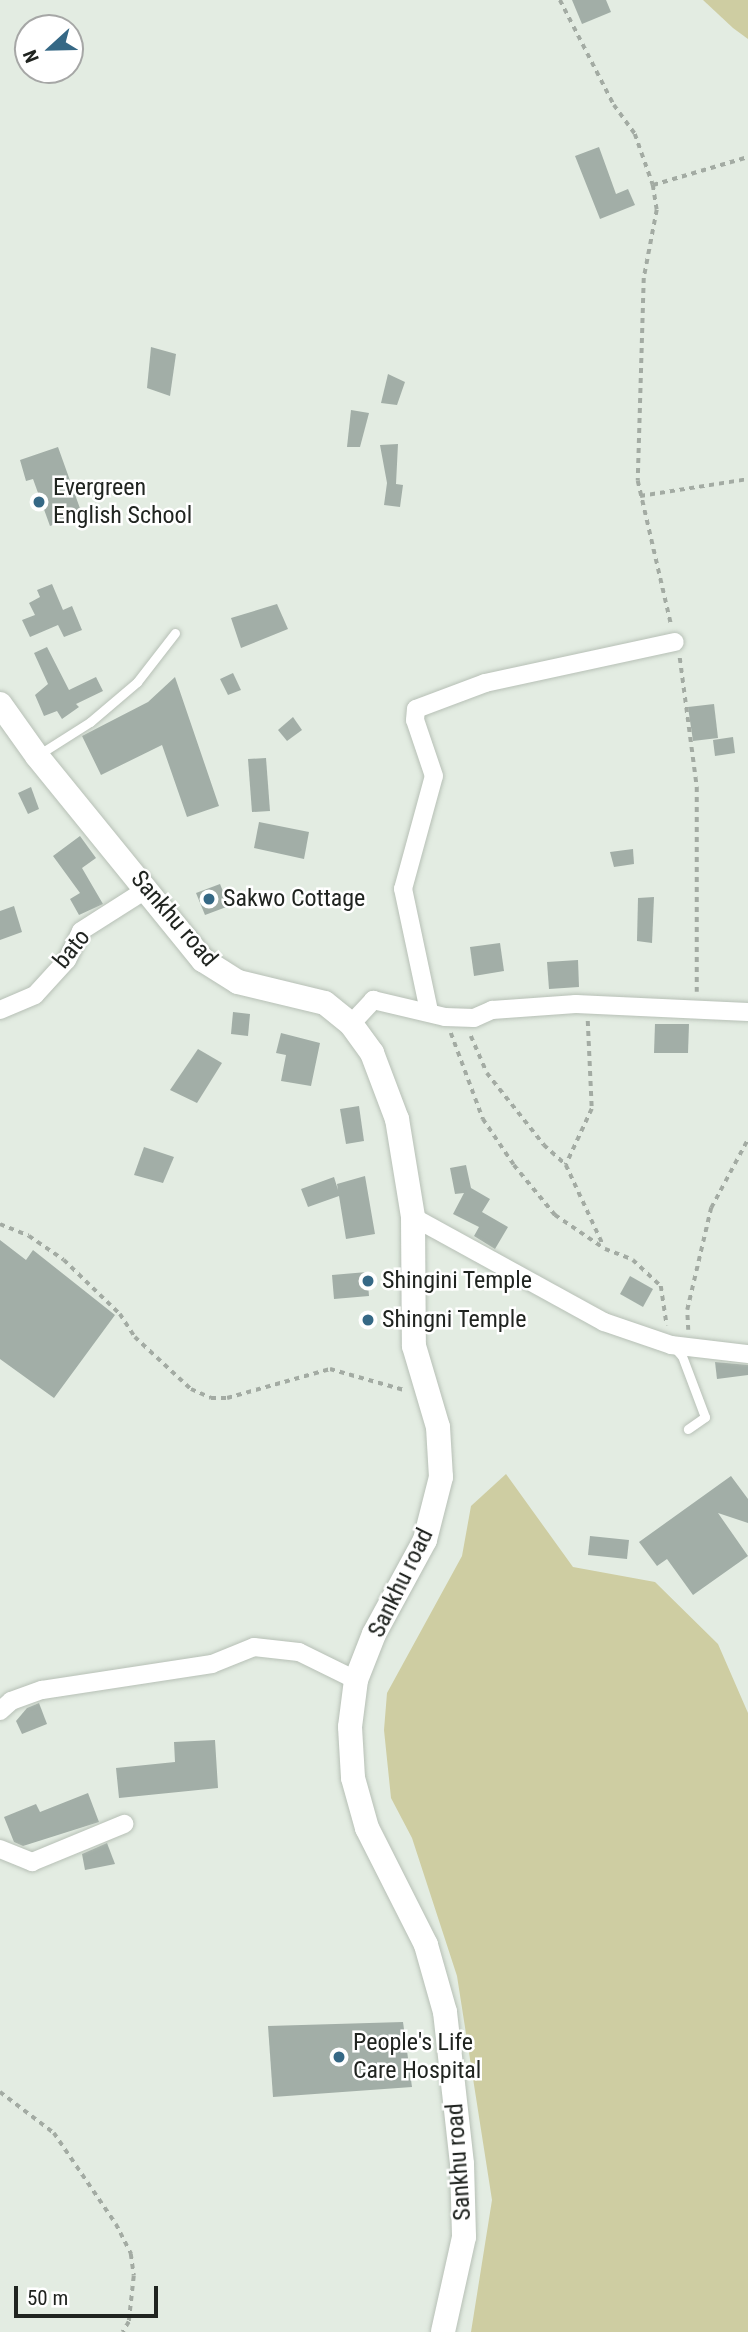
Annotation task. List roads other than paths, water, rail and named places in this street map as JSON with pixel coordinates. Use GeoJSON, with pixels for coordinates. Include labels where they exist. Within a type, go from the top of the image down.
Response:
{"type":"FeatureCollection","features":[{"type":"Feature","properties":{"kind":"main road","name":"Sankhu road"},"geometry":{"type":"LineString","coordinates":[[0,704],[37,756],[184,938],[216,971],[238,982],[325,1003],[351,1024],[372,1053],[397,1119],[413,1217],[411,1311],[414,1346],[438,1427],[441,1477],[425,1540],[374,1634],[356,1681],[350,1727],[353,1778],[367,1828],[426,1945],[445,2012],[462,2164],[464,2237],[443,2332]]}},
{"type":"Feature","properties":{"kind":"street"},"geometry":{"type":"LineString","coordinates":[[437,1014],[403,889],[434,776],[415,720],[416,709],[485,683],[675,642]]}},
{"type":"Feature","properties":{"kind":"street","name":"bato"},"geometry":{"type":"LineString","coordinates":[[0,1010],[35,995],[67,960],[80,931],[147,889]]}},
{"type":"Feature","properties":{"kind":"street"},"geometry":{"type":"LineString","coordinates":[[351,1024],[373,1000],[437,1014],[474,1018],[492,1010],[576,1004],[748,1012]]}},
{"type":"Feature","properties":{"kind":"street"},"geometry":{"type":"LineString","coordinates":[[413,1217],[604,1322],[680,1346],[748,1354]]}},
{"type":"Feature","properties":{"kind":"street"},"geometry":{"type":"LineString","coordinates":[[0,1711],[11,1701],[42,1690],[188,1668],[254,1647],[299,1652],[356,1681]]}},
{"type":"Feature","properties":{"kind":"street"},"geometry":{"type":"LineString","coordinates":[[0,1849],[32,1862],[124,1824]]}},
{"type":"Feature","properties":{"kind":"lane"},"geometry":{"type":"LineString","coordinates":[[37,756],[90,722],[137,682],[175,633]]}},
{"type":"Feature","properties":{"kind":"lane"},"geometry":{"type":"LineString","coordinates":[[680,1346],[705,1417],[688,1429]]}},
{"type":"Feature","properties":{"kind":"place","name":"Evergreen English School"},"geometry":{"type":"Point","coordinates":[39,502]}},
{"type":"Feature","properties":{"kind":"place","name":"Sakwo Cottage"},"geometry":{"type":"Point","coordinates":[209,899]}},
{"type":"Feature","properties":{"kind":"place","name":"Shingini Temple"},"geometry":{"type":"Point","coordinates":[368,1281]}},
{"type":"Feature","properties":{"kind":"place","name":"Shingni Temple"},"geometry":{"type":"Point","coordinates":[368,1320]}},
{"type":"Feature","properties":{"kind":"place","name":"People's Life Care Hospital"},"geometry":{"type":"Point","coordinates":[339,2057]}}]}
